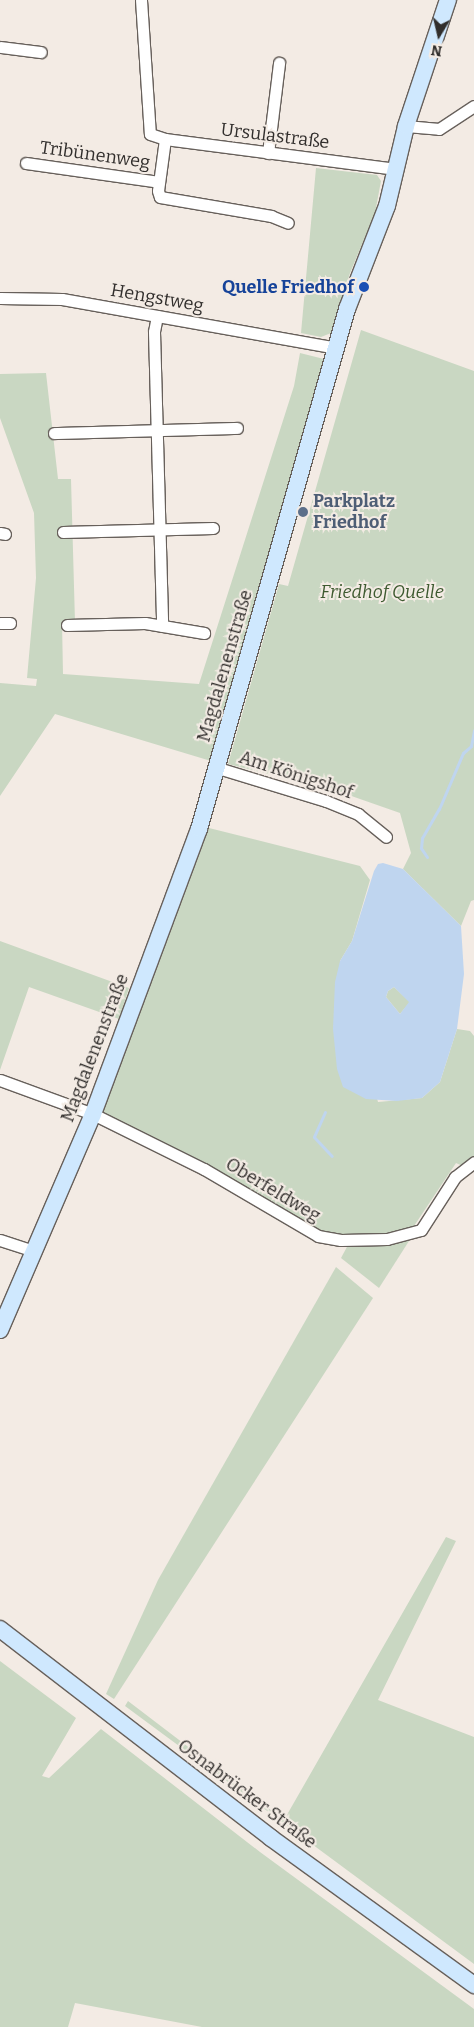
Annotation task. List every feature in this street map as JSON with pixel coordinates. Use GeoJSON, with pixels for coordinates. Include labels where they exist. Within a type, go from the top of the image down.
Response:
{"type":"FeatureCollection","features":[{"type":"Feature","properties":{"kind":"street","name":"Ursulastraße"},"geometry":{"type":"LineString","coordinates":[[141,0],[150,134],[165,139],[396,169]]}},
{"type":"Feature","properties":{"kind":"street","name":"Magdalenenstraße"},"geometry":{"type":"LineString","coordinates":[[0,1330],[93,1114],[199,829],[218,768],[351,295],[387,206],[406,126],[448,0]]}},
{"type":"Feature","properties":{"kind":"street"},"geometry":{"type":"LineString","coordinates":[[0,46],[41,52]]}},
{"type":"Feature","properties":{"kind":"street"},"geometry":{"type":"LineString","coordinates":[[268,153],[279,63]]}},
{"type":"Feature","properties":{"kind":"street"},"geometry":{"type":"LineString","coordinates":[[406,126],[439,129],[474,106]]}},
{"type":"Feature","properties":{"kind":"street","name":"Tribünenweg"},"geometry":{"type":"LineString","coordinates":[[165,139],[158,182],[160,197],[167,200],[271,216],[288,223]]}},
{"type":"Feature","properties":{"kind":"street","name":"Tribünenweg"},"geometry":{"type":"LineString","coordinates":[[26,163],[158,182]]}},
{"type":"Feature","properties":{"kind":"street","name":"Hengstweg"},"geometry":{"type":"LineString","coordinates":[[0,298],[50,298],[336,348]]}},
{"type":"Feature","properties":{"kind":"street"},"geometry":{"type":"LineString","coordinates":[[157,316],[154,332],[162,626]]}},
{"type":"Feature","properties":{"kind":"street"},"geometry":{"type":"LineString","coordinates":[[54,432],[237,428]]}},
{"type":"Feature","properties":{"kind":"street"},"geometry":{"type":"LineString","coordinates":[[63,532],[213,528]]}},
{"type":"Feature","properties":{"kind":"street"},"geometry":{"type":"LineString","coordinates":[[67,626],[145,624],[204,633]]}},
{"type":"Feature","properties":{"kind":"street","name":"Am Königshof"},"geometry":{"type":"LineString","coordinates":[[218,768],[334,804],[358,814],[386,836]]}},
{"type":"Feature","properties":{"kind":"street","name":"Oberfeldweg"},"geometry":{"type":"LineString","coordinates":[[0,1080],[93,1114],[204,1169],[318,1236],[341,1240],[388,1239],[421,1230],[455,1177],[474,1162]]}},
{"type":"Feature","properties":{"kind":"street"},"geometry":{"type":"LineString","coordinates":[[0,1240],[34,1251]]}},
{"type":"Feature","properties":{"kind":"street","name":"Osnabrücker Straße"},"geometry":{"type":"LineString","coordinates":[[0,1629],[271,1838],[474,1985]]}},
{"type":"Feature","properties":{"kind":"green space"},"geometry":{"type":"Polygon","coordinates":[[[316,168],[377,175],[381,181],[375,213],[350,273],[331,333],[321,337],[301,333],[316,168]]]}},
{"type":"Feature","properties":{"kind":"green space","name":"Friedhof Quelle"},"geometry":{"type":"Polygon","coordinates":[[[361,330],[474,371],[474,900],[471,901],[461,926],[403,869],[411,853],[400,813],[340,792],[228,764],[279,584],[288,586],[361,330]]]}},
{"type":"Feature","properties":{"kind":"green space"},"geometry":{"type":"Polygon","coordinates":[[[300,353],[324,359],[211,761],[55,714],[0,796],[0,683],[36,686],[37,679],[27,678],[36,578],[34,513],[0,418],[0,374],[46,373],[58,479],[71,479],[75,622],[62,622],[63,674],[199,684],[294,386],[300,353]]]}},
{"type":"Feature","properties":{"kind":"green space"},"geometry":{"type":"Polygon","coordinates":[[[209,828],[360,866],[370,880],[352,941],[340,961],[378,1102],[422,1098],[440,1082],[457,1029],[470,1031],[474,1036],[474,1158],[465,1167],[456,1163],[414,1226],[385,1234],[341,1235],[318,1232],[105,1118],[103,1112],[209,828]]]}},
{"type":"Feature","properties":{"kind":"green space"},"geometry":{"type":"Polygon","coordinates":[[[0,941],[129,988],[119,1019],[29,987],[0,1070],[0,941]]]}},
{"type":"Feature","properties":{"kind":"green space"},"geometry":{"type":"Polygon","coordinates":[[[394,987],[410,1002],[400,1014],[386,997],[388,991],[394,987]]]}},
{"type":"Feature","properties":{"kind":"green space"},"geometry":{"type":"Polygon","coordinates":[[[409,1241],[379,1288],[341,1258],[348,1245],[409,1241]]]}},
{"type":"Feature","properties":{"kind":"green space"},"geometry":{"type":"Polygon","coordinates":[[[336,1267],[373,1298],[114,1699],[106,1694],[158,1580],[336,1267]]]}},
{"type":"Feature","properties":{"kind":"green space"},"geometry":{"type":"Polygon","coordinates":[[[446,1537],[456,1541],[378,1700],[474,1737],[474,1964],[125,1706],[128,1701],[284,1820],[446,1537]]]}},
{"type":"Feature","properties":{"kind":"green space"},"geometry":{"type":"Polygon","coordinates":[[[0,1661],[76,1718],[42,1776],[49,1778],[101,1729],[260,1852],[474,2009],[474,2027],[202,2027],[75,2003],[68,2027],[0,2027],[0,1661]]]}},
{"type":"Feature","properties":{"kind":"water"},"geometry":{"type":"Polygon","coordinates":[[[383,863],[403,869],[461,926],[464,974],[457,1029],[440,1082],[422,1098],[397,1101],[366,1099],[343,1087],[337,1069],[333,1029],[335,982],[340,961],[352,941],[374,871],[378,864],[383,863]],[[394,987],[388,991],[386,997],[400,1014],[409,1002],[394,987]]]}},
{"type":"Feature","properties":{"kind":"waterway"},"geometry":{"type":"LineString","coordinates":[[427,857],[421,848],[422,838],[439,809],[463,753],[471,746],[474,730]]}},
{"type":"Feature","properties":{"kind":"waterway"},"geometry":{"type":"LineString","coordinates":[[325,1112],[314,1137],[332,1156]]}},
{"type":"Feature","properties":{"kind":"place","name":"Quelle Friedhof"},"geometry":{"type":"Point","coordinates":[364,287]}},
{"type":"Feature","properties":{"kind":"place","name":"Parkplatz Friedhof"},"geometry":{"type":"Point","coordinates":[303,512]}}]}
